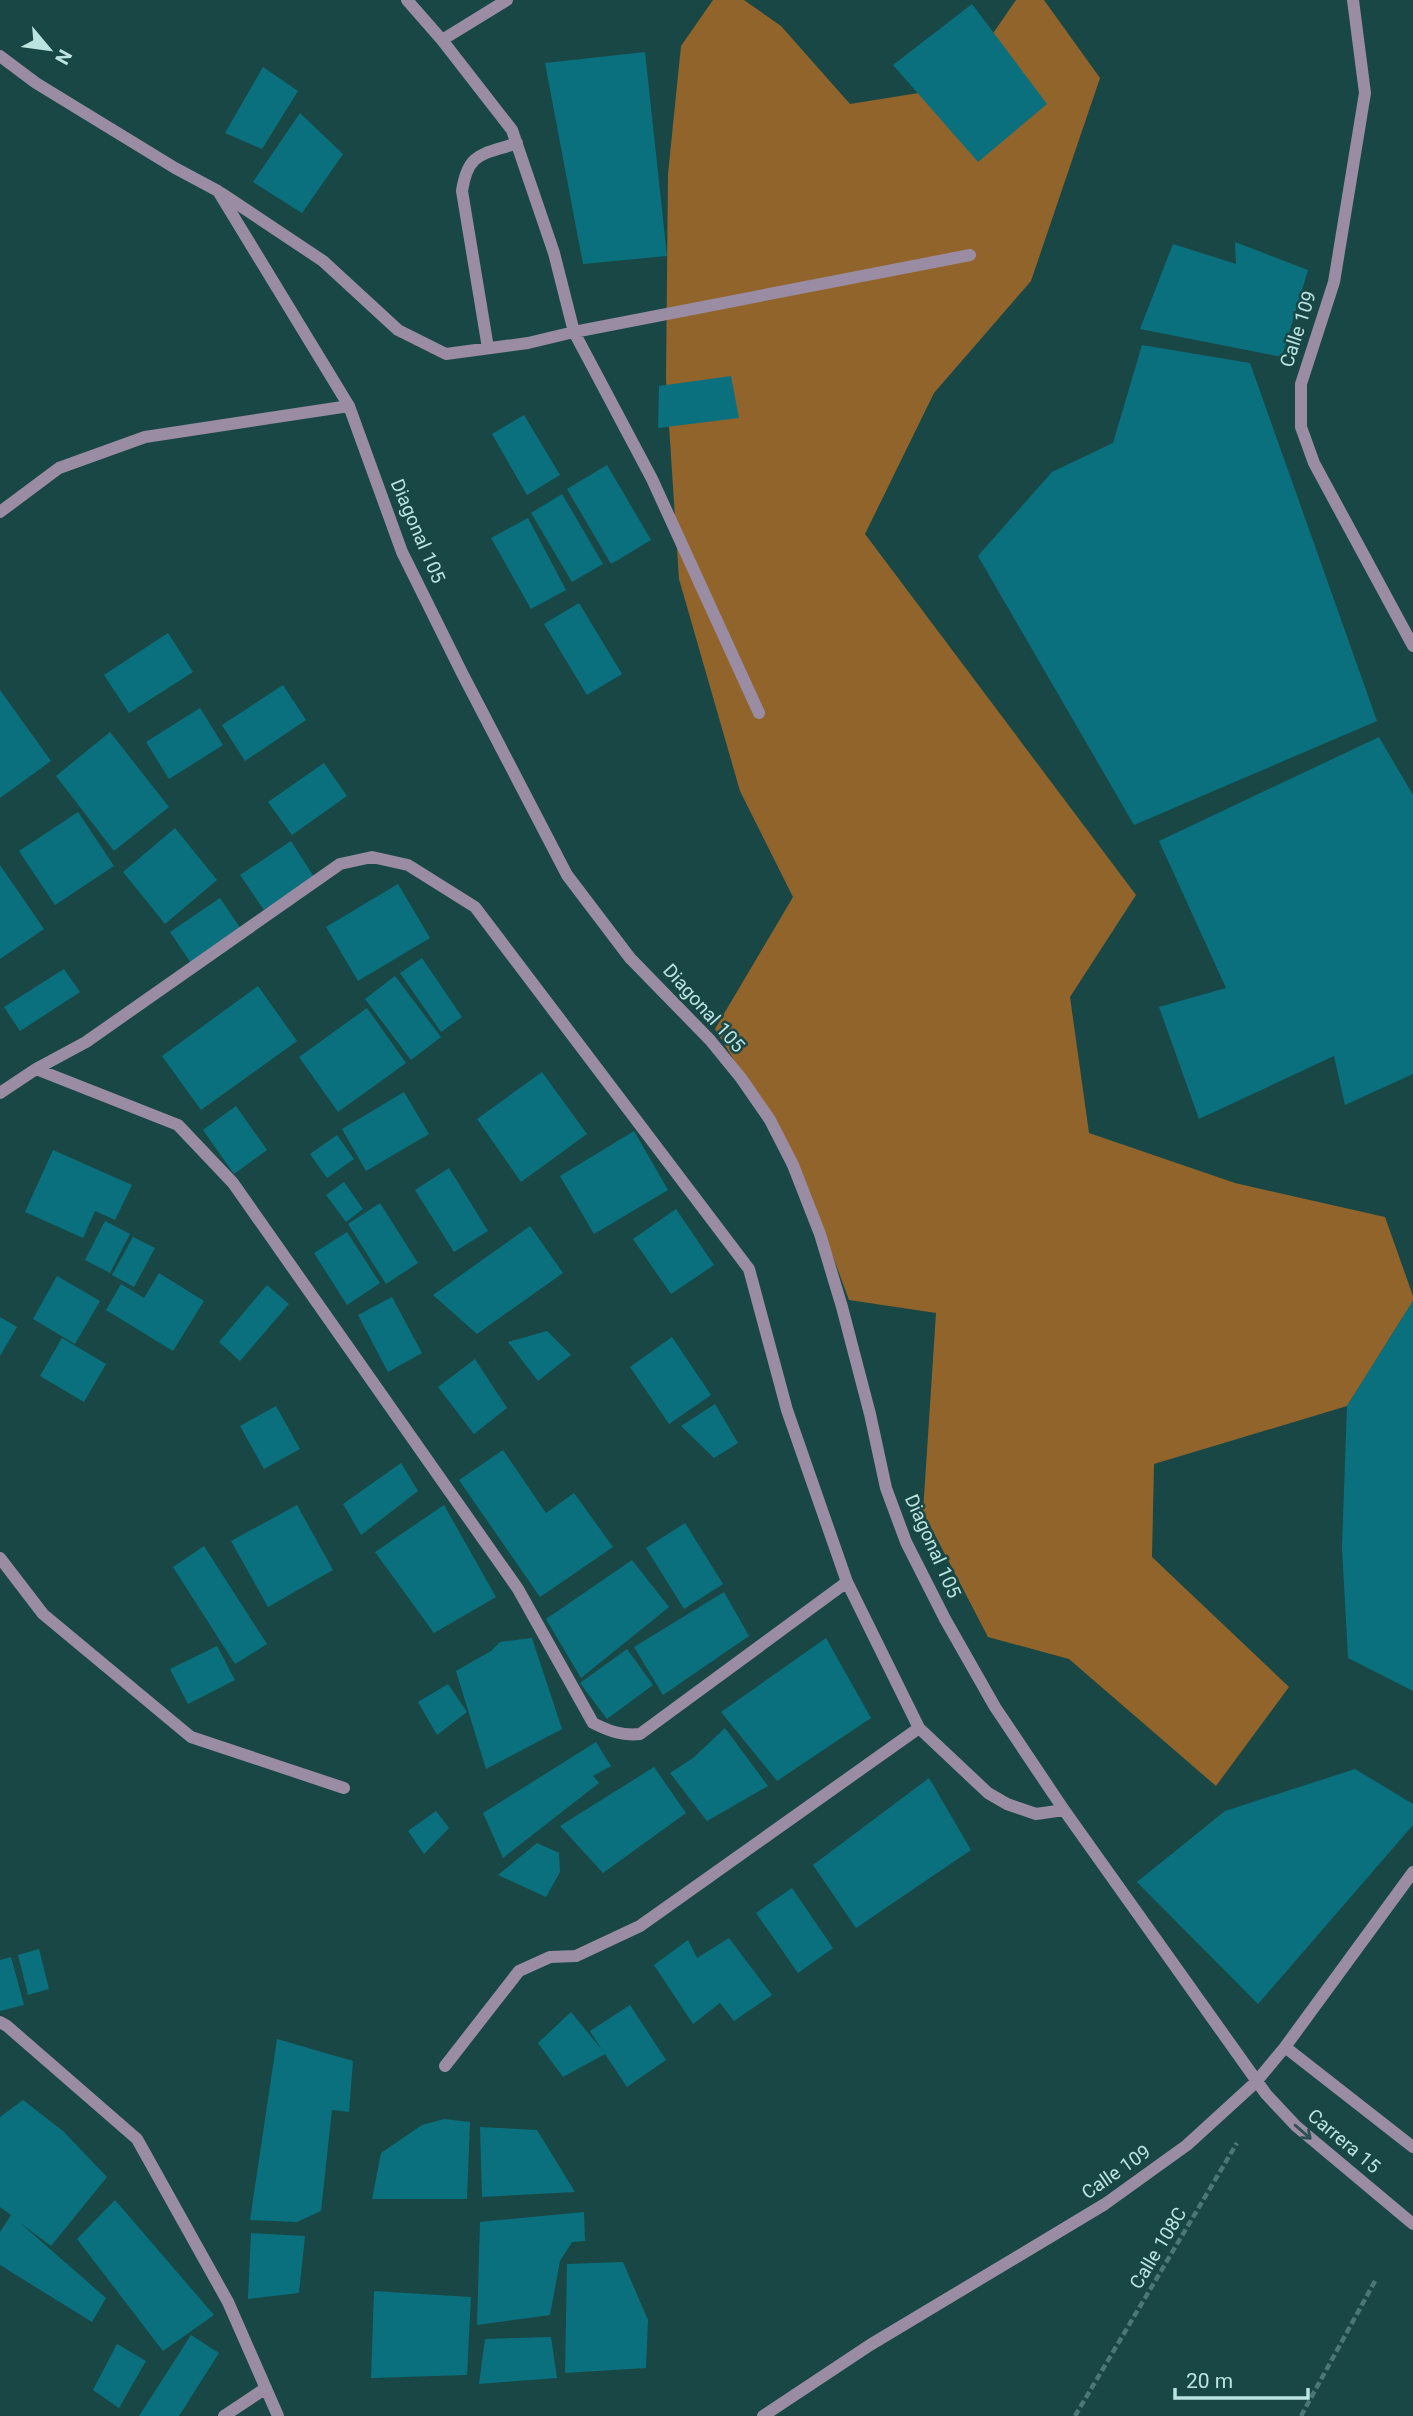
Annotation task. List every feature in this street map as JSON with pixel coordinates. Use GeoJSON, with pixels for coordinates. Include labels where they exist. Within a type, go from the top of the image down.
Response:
{"type":"FeatureCollection","features":[{"type":"Feature","properties":{"kind":"street"},"geometry":{"type":"LineString","coordinates":[[407,0],[512,130],[554,253],[574,332],[652,479],[759,713]]}},
{"type":"Feature","properties":{"kind":"street"},"geometry":{"type":"LineString","coordinates":[[442,40],[507,0]]}},
{"type":"Feature","properties":{"kind":"street","name":"Calle 109"},"geometry":{"type":"LineString","coordinates":[[1353,0],[1365,93],[1334,282],[1301,384],[1301,427],[1314,463],[1413,646]]}},
{"type":"Feature","properties":{"kind":"street"},"geometry":{"type":"LineString","coordinates":[[0,56],[36,83],[175,168],[218,191],[323,261],[398,330],[446,354],[528,343],[970,255]]}},
{"type":"Feature","properties":{"kind":"street"},"geometry":{"type":"LineString","coordinates":[[488,348],[462,191],[465,172],[474,158],[517,143]]}},
{"type":"Feature","properties":{"kind":"street","name":"Diagonal 105"},"geometry":{"type":"LineString","coordinates":[[218,191],[349,406],[402,552],[567,875],[630,958],[710,1041],[741,1078],[770,1120],[793,1165],[820,1234],[842,1307],[886,1488],[906,1542],[945,1619],[995,1707],[1064,1810],[1256,2082]]}},
{"type":"Feature","properties":{"kind":"street"},"geometry":{"type":"LineString","coordinates":[[0,512],[59,468],[145,437],[349,406]]}},
{"type":"Feature","properties":{"kind":"street"},"geometry":{"type":"LineString","coordinates":[[0,1093],[36,1069],[86,1042],[340,864],[372,857],[408,865],[475,907],[748,1269],[787,1410],[847,1582],[919,1728],[988,1793],[1007,1804],[1036,1814],[1064,1810]]}},
{"type":"Feature","properties":{"kind":"street"},"geometry":{"type":"LineString","coordinates":[[36,1069],[178,1125],[233,1184],[518,1589],[593,1723],[609,1731],[627,1735],[640,1734],[847,1582]]}},
{"type":"Feature","properties":{"kind":"street"},"geometry":{"type":"LineString","coordinates":[[0,1558],[43,1614],[191,1737],[344,1788]]}},
{"type":"Feature","properties":{"kind":"street"},"geometry":{"type":"LineString","coordinates":[[446,2066],[519,1971],[550,1957],[576,1956],[640,1926],[919,1728]]}},
{"type":"Feature","properties":{"kind":"street","name":"Calle 109"},"geometry":{"type":"LineString","coordinates":[[763,2416],[870,2345],[1105,2204],[1187,2145],[1256,2082],[1285,2047],[1413,1872]]}},
{"type":"Feature","properties":{"kind":"street"},"geometry":{"type":"LineString","coordinates":[[0,2022],[137,2139],[228,2302],[278,2416]]}},
{"type":"Feature","properties":{"kind":"street","name":"Carrera 15"},"geometry":{"type":"LineString","coordinates":[[1285,2047],[1413,2147]]}},
{"type":"Feature","properties":{"kind":"street","name":"Carrera 15"},"geometry":{"type":"LineString","coordinates":[[1256,2082],[1296,2126],[1413,2224]]}},
{"type":"Feature","properties":{"kind":"street"},"geometry":{"type":"LineString","coordinates":[[224,2416],[266,2388]]}},
{"type":"Feature","properties":{"kind":"path","name":"Calle 108C"},"geometry":{"type":"LineString","coordinates":[[1075,2416],[1237,2141]]}},
{"type":"Feature","properties":{"kind":"path"},"geometry":{"type":"LineString","coordinates":[[1301,2416],[1376,2281]]}},
{"type":"Feature","properties":{"kind":"shaded area"},"geometry":{"type":"Polygon","coordinates":[[[713,0],[744,0],[781,26],[850,104],[956,87],[1016,0],[1044,0],[1100,78],[1031,281],[934,393],[865,534],[1136,895],[1070,997],[1089,1133],[1235,1183],[1385,1217],[1413,1296],[1413,1301],[1347,1406],[1154,1464],[1152,1557],[1289,1687],[1216,1786],[1069,1659],[988,1637],[923,1512],[936,1313],[849,1300],[801,1170],[715,1029],[793,897],[740,791],[679,579],[666,379],[668,174],[681,46],[713,0]]]}},
{"type":"Feature","properties":{"kind":"building"},"geometry":{"type":"Polygon","coordinates":[[[972,4],[1047,104],[978,162],[893,65],[972,4]]]}},
{"type":"Feature","properties":{"kind":"building"},"geometry":{"type":"Polygon","coordinates":[[[645,52],[667,256],[583,264],[545,63],[645,52]]]}},
{"type":"Feature","properties":{"kind":"building"},"geometry":{"type":"Polygon","coordinates":[[[263,67],[298,91],[262,149],[225,133],[263,67]]]}},
{"type":"Feature","properties":{"kind":"building"},"geometry":{"type":"Polygon","coordinates":[[[300,113],[343,154],[302,213],[253,182],[300,113]]]}},
{"type":"Feature","properties":{"kind":"building"},"geometry":{"type":"Polygon","coordinates":[[[1235,242],[1308,270],[1282,357],[1140,329],[1173,244],[1236,264],[1235,242]]]}},
{"type":"Feature","properties":{"kind":"building"},"geometry":{"type":"Polygon","coordinates":[[[1142,345],[1250,363],[1377,721],[1134,825],[978,556],[1052,472],[1113,443],[1142,345]]]}},
{"type":"Feature","properties":{"kind":"building"},"geometry":{"type":"Polygon","coordinates":[[[731,376],[739,418],[658,428],[659,386],[731,376]]]}},
{"type":"Feature","properties":{"kind":"building"},"geometry":{"type":"Polygon","coordinates":[[[524,415],[560,475],[527,495],[492,434],[524,415]]]}},
{"type":"Feature","properties":{"kind":"building"},"geometry":{"type":"Polygon","coordinates":[[[607,465],[651,540],[611,564],[567,489],[607,465]]]}},
{"type":"Feature","properties":{"kind":"building"},"geometry":{"type":"Polygon","coordinates":[[[562,494],[603,564],[572,582],[531,513],[562,494]]]}},
{"type":"Feature","properties":{"kind":"building"},"geometry":{"type":"Polygon","coordinates":[[[528,518],[566,590],[531,609],[491,538],[528,518]]]}},
{"type":"Feature","properties":{"kind":"building"},"geometry":{"type":"Polygon","coordinates":[[[579,603],[622,674],[587,695],[544,624],[579,603]]]}},
{"type":"Feature","properties":{"kind":"building"},"geometry":{"type":"Polygon","coordinates":[[[168,633],[193,672],[129,713],[104,675],[168,633]]]}},
{"type":"Feature","properties":{"kind":"building"},"geometry":{"type":"Polygon","coordinates":[[[283,685],[306,720],[245,761],[222,725],[283,685]]]}},
{"type":"Feature","properties":{"kind":"building"},"geometry":{"type":"Polygon","coordinates":[[[0,690],[51,761],[0,798],[0,690]]]}},
{"type":"Feature","properties":{"kind":"building"},"geometry":{"type":"Polygon","coordinates":[[[200,708],[223,745],[169,779],[146,742],[200,708]]]}},
{"type":"Feature","properties":{"kind":"building"},"geometry":{"type":"Polygon","coordinates":[[[110,732],[169,807],[114,851],[56,776],[110,732]]]}},
{"type":"Feature","properties":{"kind":"building"},"geometry":{"type":"Polygon","coordinates":[[[1379,737],[1413,795],[1413,1074],[1345,1105],[1334,1056],[1199,1119],[1159,1007],[1226,988],[1159,841],[1379,737]]]}},
{"type":"Feature","properties":{"kind":"building"},"geometry":{"type":"Polygon","coordinates":[[[324,763],[347,796],[292,835],[268,802],[324,763]]]}},
{"type":"Feature","properties":{"kind":"building"},"geometry":{"type":"Polygon","coordinates":[[[78,812],[114,866],[55,905],[19,851],[78,812]]]}},
{"type":"Feature","properties":{"kind":"building"},"geometry":{"type":"Polygon","coordinates":[[[175,828],[217,880],[165,924],[123,872],[175,828]]]}},
{"type":"Feature","properties":{"kind":"building"},"geometry":{"type":"Polygon","coordinates":[[[291,841],[314,877],[264,910],[240,875],[291,841]]]}},
{"type":"Feature","properties":{"kind":"building"},"geometry":{"type":"Polygon","coordinates":[[[0,865],[44,929],[0,959],[0,865]]]}},
{"type":"Feature","properties":{"kind":"building"},"geometry":{"type":"Polygon","coordinates":[[[398,884],[430,938],[358,981],[326,927],[398,884]]]}},
{"type":"Feature","properties":{"kind":"building"},"geometry":{"type":"Polygon","coordinates":[[[220,898],[243,932],[193,966],[170,932],[220,898]]]}},
{"type":"Feature","properties":{"kind":"building"},"geometry":{"type":"Polygon","coordinates":[[[422,958],[462,1017],[441,1032],[400,973],[422,958]]]}},
{"type":"Feature","properties":{"kind":"building"},"geometry":{"type":"Polygon","coordinates":[[[64,969],[80,992],[20,1031],[4,1007],[64,969]]]}},
{"type":"Feature","properties":{"kind":"building"},"geometry":{"type":"Polygon","coordinates":[[[395,976],[441,1037],[411,1060],[365,999],[395,976]]]}},
{"type":"Feature","properties":{"kind":"building"},"geometry":{"type":"Polygon","coordinates":[[[258,986],[297,1041],[201,1110],[162,1056],[258,986]]]}},
{"type":"Feature","properties":{"kind":"building"},"geometry":{"type":"Polygon","coordinates":[[[367,1008],[406,1063],[338,1112],[299,1057],[367,1008]]]}},
{"type":"Feature","properties":{"kind":"building"},"geometry":{"type":"Polygon","coordinates":[[[542,1072],[587,1134],[521,1182],[477,1119],[542,1072]]]}},
{"type":"Feature","properties":{"kind":"building"},"geometry":{"type":"Polygon","coordinates":[[[404,1092],[429,1134],[366,1171],[342,1129],[404,1092]]]}},
{"type":"Feature","properties":{"kind":"building"},"geometry":{"type":"Polygon","coordinates":[[[236,1106],[267,1150],[234,1174],[203,1130],[236,1106]]]}},
{"type":"Feature","properties":{"kind":"building"},"geometry":{"type":"Polygon","coordinates":[[[634,1131],[668,1190],[594,1234],[560,1176],[634,1131]]]}},
{"type":"Feature","properties":{"kind":"building"},"geometry":{"type":"Polygon","coordinates":[[[337,1135],[354,1159],[327,1178],[310,1154],[337,1135]]]}},
{"type":"Feature","properties":{"kind":"building"},"geometry":{"type":"Polygon","coordinates":[[[53,1150],[132,1185],[115,1220],[95,1211],[83,1238],[25,1212],[53,1150]]]}},
{"type":"Feature","properties":{"kind":"building"},"geometry":{"type":"Polygon","coordinates":[[[449,1168],[488,1231],[454,1252],[415,1190],[449,1168]]]}},
{"type":"Feature","properties":{"kind":"building"},"geometry":{"type":"Polygon","coordinates":[[[344,1182],[363,1209],[346,1222],[326,1195],[344,1182]]]}},
{"type":"Feature","properties":{"kind":"building"},"geometry":{"type":"Polygon","coordinates":[[[380,1203],[418,1263],[386,1284],[348,1224],[380,1203]]]}},
{"type":"Feature","properties":{"kind":"building"},"geometry":{"type":"Polygon","coordinates":[[[676,1209],[714,1265],[671,1294],[633,1239],[676,1209]]]}},
{"type":"Feature","properties":{"kind":"building"},"geometry":{"type":"Polygon","coordinates":[[[105,1221],[130,1234],[110,1273],[85,1260],[105,1221]]]}},
{"type":"Feature","properties":{"kind":"building"},"geometry":{"type":"Polygon","coordinates":[[[530,1226],[563,1273],[477,1334],[433,1295],[530,1226]]]}},
{"type":"Feature","properties":{"kind":"building"},"geometry":{"type":"Polygon","coordinates":[[[347,1232],[380,1283],[347,1305],[314,1253],[347,1232]]]}},
{"type":"Feature","properties":{"kind":"building"},"geometry":{"type":"Polygon","coordinates":[[[133,1237],[155,1248],[134,1287],[112,1275],[133,1237]]]}},
{"type":"Feature","properties":{"kind":"building"},"geometry":{"type":"Polygon","coordinates":[[[159,1273],[204,1301],[173,1351],[106,1310],[121,1284],[144,1298],[159,1273]]]}},
{"type":"Feature","properties":{"kind":"building"},"geometry":{"type":"Polygon","coordinates":[[[57,1276],[100,1301],[75,1344],[33,1319],[57,1276]]]}},
{"type":"Feature","properties":{"kind":"building"},"geometry":{"type":"Polygon","coordinates":[[[267,1285],[289,1304],[240,1361],[219,1342],[267,1285]]]}},
{"type":"Feature","properties":{"kind":"building"},"geometry":{"type":"Polygon","coordinates":[[[392,1297],[422,1353],[388,1372],[358,1315],[392,1297]]]}},
{"type":"Feature","properties":{"kind":"building"},"geometry":{"type":"Polygon","coordinates":[[[1413,1301],[1413,1691],[1348,1658],[1342,1547],[1347,1406],[1413,1301]]]}},
{"type":"Feature","properties":{"kind":"building"},"geometry":{"type":"Polygon","coordinates":[[[0,1317],[17,1327],[0,1356],[0,1317]]]}},
{"type":"Feature","properties":{"kind":"building"},"geometry":{"type":"Polygon","coordinates":[[[547,1331],[571,1355],[538,1381],[508,1342],[547,1331]]]}},
{"type":"Feature","properties":{"kind":"building"},"geometry":{"type":"Polygon","coordinates":[[[672,1337],[711,1395],[669,1424],[630,1367],[672,1337]]]}},
{"type":"Feature","properties":{"kind":"building"},"geometry":{"type":"Polygon","coordinates":[[[62,1338],[106,1364],[84,1402],[40,1376],[62,1338]]]}},
{"type":"Feature","properties":{"kind":"building"},"geometry":{"type":"Polygon","coordinates":[[[475,1359],[507,1408],[474,1434],[438,1387],[475,1359]]]}},
{"type":"Feature","properties":{"kind":"building"},"geometry":{"type":"Polygon","coordinates":[[[715,1404],[738,1443],[714,1458],[681,1426],[715,1404]]]}},
{"type":"Feature","properties":{"kind":"building"},"geometry":{"type":"Polygon","coordinates":[[[276,1406],[300,1449],[264,1469],[240,1426],[276,1406]]]}},
{"type":"Feature","properties":{"kind":"building"},"geometry":{"type":"Polygon","coordinates":[[[503,1450],[546,1513],[574,1493],[613,1547],[540,1597],[459,1480],[503,1450]]]}},
{"type":"Feature","properties":{"kind":"building"},"geometry":{"type":"Polygon","coordinates":[[[401,1463],[418,1491],[361,1535],[343,1504],[401,1463]]]}},
{"type":"Feature","properties":{"kind":"building"},"geometry":{"type":"Polygon","coordinates":[[[297,1505],[333,1570],[268,1607],[231,1541],[297,1505]]]}},
{"type":"Feature","properties":{"kind":"building"},"geometry":{"type":"Polygon","coordinates":[[[444,1505],[496,1597],[434,1633],[375,1552],[444,1505]]]}},
{"type":"Feature","properties":{"kind":"building"},"geometry":{"type":"Polygon","coordinates":[[[685,1523],[723,1584],[684,1609],[646,1548],[685,1523]]]}},
{"type":"Feature","properties":{"kind":"building"},"geometry":{"type":"Polygon","coordinates":[[[204,1546],[267,1644],[235,1664],[173,1567],[204,1546]]]}},
{"type":"Feature","properties":{"kind":"building"},"geometry":{"type":"Polygon","coordinates":[[[632,1560],[669,1607],[581,1678],[546,1619],[632,1560]]]}},
{"type":"Feature","properties":{"kind":"building"},"geometry":{"type":"Polygon","coordinates":[[[724,1592],[749,1636],[663,1695],[634,1647],[724,1592]]]}},
{"type":"Feature","properties":{"kind":"building"},"geometry":{"type":"Polygon","coordinates":[[[532,1638],[562,1729],[486,1769],[456,1671],[491,1651],[500,1642],[532,1638]]]}},
{"type":"Feature","properties":{"kind":"building"},"geometry":{"type":"Polygon","coordinates":[[[826,1638],[871,1718],[777,1781],[721,1712],[826,1638]]]}},
{"type":"Feature","properties":{"kind":"building"},"geometry":{"type":"Polygon","coordinates":[[[217,1646],[235,1680],[188,1704],[170,1669],[217,1646]]]}},
{"type":"Feature","properties":{"kind":"building"},"geometry":{"type":"Polygon","coordinates":[[[627,1649],[653,1685],[607,1719],[580,1683],[627,1649]]]}},
{"type":"Feature","properties":{"kind":"building"},"geometry":{"type":"Polygon","coordinates":[[[448,1684],[467,1712],[437,1735],[418,1702],[448,1684]]]}},
{"type":"Feature","properties":{"kind":"building"},"geometry":{"type":"Polygon","coordinates":[[[725,1728],[768,1786],[707,1821],[670,1773],[693,1758],[725,1728]]]}},
{"type":"Feature","properties":{"kind":"building"},"geometry":{"type":"Polygon","coordinates":[[[596,1742],[611,1766],[593,1776],[599,1783],[503,1858],[483,1813],[596,1742]]]}},
{"type":"Feature","properties":{"kind":"building"},"geometry":{"type":"Polygon","coordinates":[[[654,1767],[686,1813],[603,1873],[560,1826],[654,1767]]]}},
{"type":"Feature","properties":{"kind":"building"},"geometry":{"type":"Polygon","coordinates":[[[1355,1769],[1413,1804],[1413,1825],[1258,2004],[1137,1882],[1225,1811],[1355,1769]]]}},
{"type":"Feature","properties":{"kind":"building"},"geometry":{"type":"Polygon","coordinates":[[[929,1778],[971,1850],[856,1928],[813,1865],[929,1778]]]}},
{"type":"Feature","properties":{"kind":"building"},"geometry":{"type":"Polygon","coordinates":[[[436,1811],[449,1828],[424,1854],[408,1831],[436,1811]]]}},
{"type":"Feature","properties":{"kind":"building"},"geometry":{"type":"Polygon","coordinates":[[[537,1843],[559,1853],[560,1872],[546,1897],[498,1875],[537,1843]]]}},
{"type":"Feature","properties":{"kind":"building"},"geometry":{"type":"Polygon","coordinates":[[[792,1888],[833,1948],[798,1973],[756,1913],[792,1888]]]}},
{"type":"Feature","properties":{"kind":"building"},"geometry":{"type":"Polygon","coordinates":[[[729,1938],[772,1995],[734,2021],[720,2003],[693,2024],[654,1965],[688,1940],[697,1958],[729,1938]]]}},
{"type":"Feature","properties":{"kind":"building"},"geometry":{"type":"Polygon","coordinates":[[[39,1949],[49,1989],[28,1995],[18,1955],[39,1949]]]}},
{"type":"Feature","properties":{"kind":"building"},"geometry":{"type":"Polygon","coordinates":[[[11,1957],[24,2005],[0,2011],[0,1960],[11,1957]]]}},
{"type":"Feature","properties":{"kind":"building"},"geometry":{"type":"Polygon","coordinates":[[[630,2005],[666,2060],[627,2087],[605,2054],[563,2077],[538,2043],[571,2012],[602,2050],[590,2031],[630,2005]]]}},
{"type":"Feature","properties":{"kind":"building"},"geometry":{"type":"Polygon","coordinates":[[[277,2039],[353,2061],[349,2112],[332,2110],[321,2211],[297,2222],[250,2220],[277,2039]]]}},
{"type":"Feature","properties":{"kind":"building"},"geometry":{"type":"Polygon","coordinates":[[[23,2100],[63,2131],[107,2177],[51,2246],[19,2222],[106,2298],[92,2322],[0,2265],[0,2232],[11,2215],[0,2207],[0,2117],[23,2100]]]}},
{"type":"Feature","properties":{"kind":"building"},"geometry":{"type":"Polygon","coordinates":[[[444,2119],[470,2122],[467,2199],[372,2199],[381,2153],[422,2125],[444,2119]]]}},
{"type":"Feature","properties":{"kind":"building"},"geometry":{"type":"Polygon","coordinates":[[[480,2127],[537,2130],[575,2192],[482,2197],[480,2127]]]}},
{"type":"Feature","properties":{"kind":"building"},"geometry":{"type":"Polygon","coordinates":[[[115,2200],[214,2315],[163,2351],[77,2239],[115,2200]]]}},
{"type":"Feature","properties":{"kind":"building"},"geometry":{"type":"Polygon","coordinates":[[[584,2212],[585,2241],[572,2242],[560,2261],[550,2315],[477,2325],[480,2222],[584,2212]]]}},
{"type":"Feature","properties":{"kind":"building"},"geometry":{"type":"Polygon","coordinates":[[[251,2233],[305,2236],[299,2293],[248,2299],[251,2233]]]}},
{"type":"Feature","properties":{"kind":"building"},"geometry":{"type":"Polygon","coordinates":[[[623,2262],[648,2320],[646,2368],[565,2373],[567,2264],[623,2262]]]}},
{"type":"Feature","properties":{"kind":"building"},"geometry":{"type":"Polygon","coordinates":[[[374,2291],[471,2297],[467,2375],[371,2378],[374,2291]]]}},
{"type":"Feature","properties":{"kind":"building"},"geometry":{"type":"Polygon","coordinates":[[[191,2335],[219,2353],[179,2416],[139,2416],[191,2335]]]}},
{"type":"Feature","properties":{"kind":"building"},"geometry":{"type":"Polygon","coordinates":[[[551,2337],[557,2378],[479,2384],[485,2339],[551,2337]]]}},
{"type":"Feature","properties":{"kind":"building"},"geometry":{"type":"Polygon","coordinates":[[[117,2344],[146,2361],[119,2408],[93,2390],[117,2344]]]}}]}
